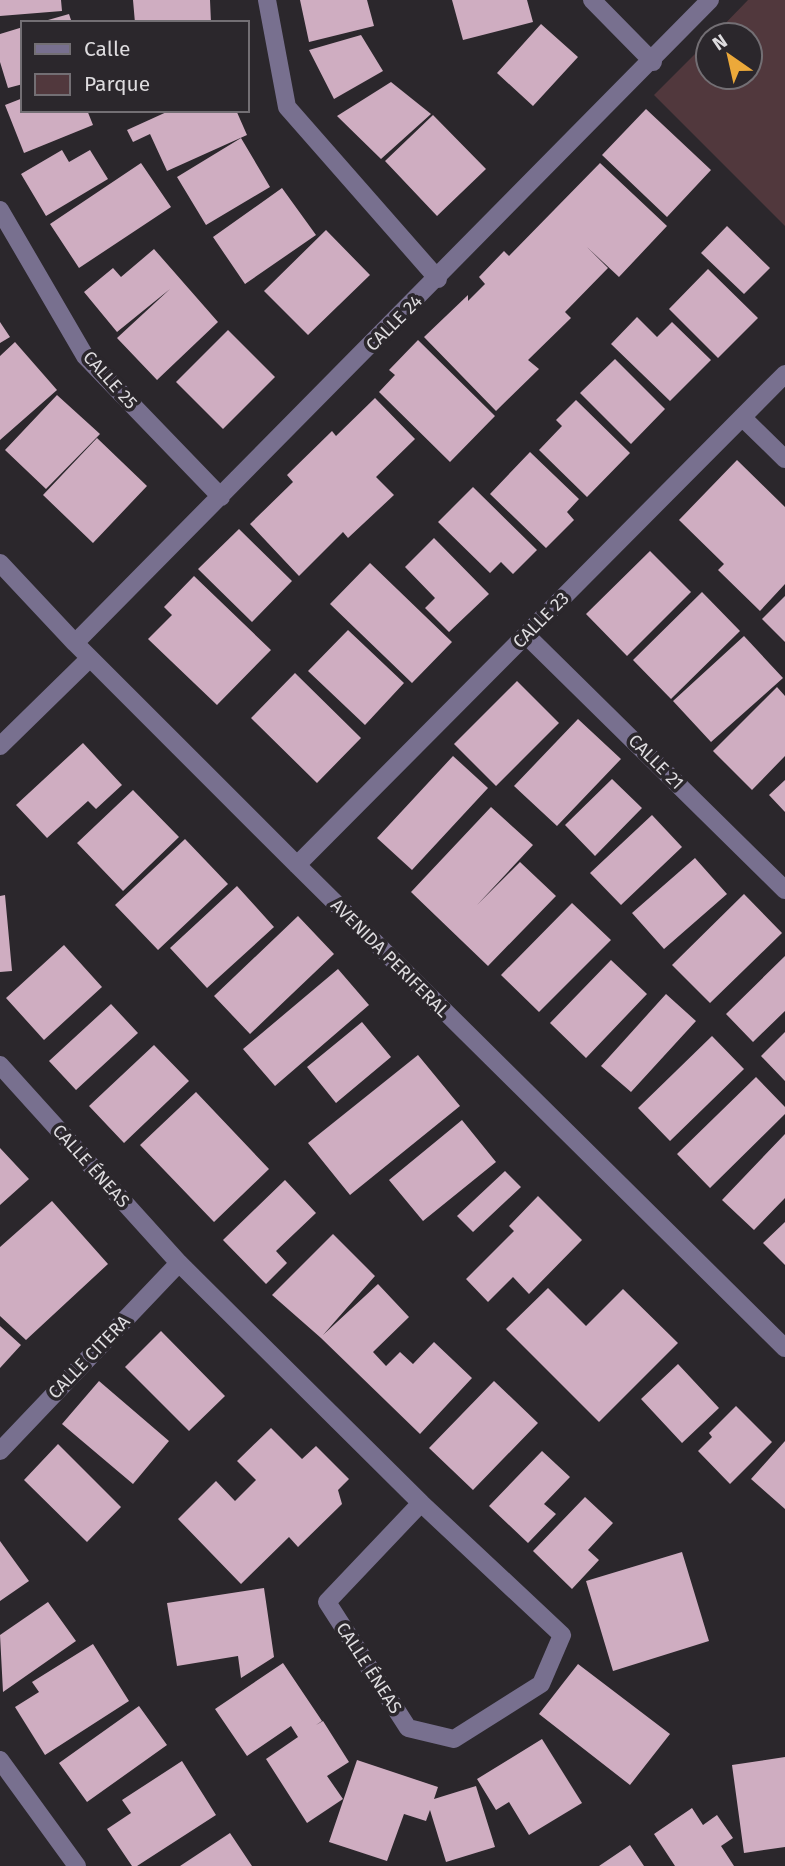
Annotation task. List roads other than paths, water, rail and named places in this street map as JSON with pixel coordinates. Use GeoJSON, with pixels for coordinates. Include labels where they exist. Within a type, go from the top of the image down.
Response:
{"type":"FeatureCollection","features":[{"type":"Feature","properties":{"kind":"street"},"geometry":{"type":"LineString","coordinates":[[267,0],[287,107],[438,279]]}},
{"type":"Feature","properties":{"kind":"street"},"geometry":{"type":"LineString","coordinates":[[592,0],[653,62]]}},
{"type":"Feature","properties":{"kind":"street","name":"CALLE 24"},"geometry":{"type":"LineString","coordinates":[[75,643],[653,62],[710,0]]}},
{"type":"Feature","properties":{"kind":"street","name":"CALLE 25"},"geometry":{"type":"LineString","coordinates":[[0,210],[85,356],[221,497]]}},
{"type":"Feature","properties":{"kind":"street","name":"CALLE 23"},"geometry":{"type":"LineString","coordinates":[[297,866],[785,374]]}},
{"type":"Feature","properties":{"kind":"street"},"geometry":{"type":"LineString","coordinates":[[742,416],[785,459]]}},
{"type":"Feature","properties":{"kind":"street","name":"AVENIDA PERIFERAL"},"geometry":{"type":"LineString","coordinates":[[0,562],[75,643],[297,866],[785,1348]]}},
{"type":"Feature","properties":{"kind":"street","name":"CALLE 21"},"geometry":{"type":"LineString","coordinates":[[526,635],[785,890]]}},
{"type":"Feature","properties":{"kind":"street"},"geometry":{"type":"LineString","coordinates":[[0,746],[90,658]]}},
{"type":"Feature","properties":{"kind":"street","name":"CALLE ÉNEAS"},"geometry":{"type":"LineString","coordinates":[[0,1065],[178,1263],[421,1503],[562,1635],[541,1684],[454,1739],[408,1728],[327,1602],[421,1503]]}},
{"type":"Feature","properties":{"kind":"street","name":"CALLE CITERA"},"geometry":{"type":"LineString","coordinates":[[0,1451],[178,1263]]}},
{"type":"Feature","properties":{"kind":"street"},"geometry":{"type":"LineString","coordinates":[[0,1760],[77,1866]]}}]}
